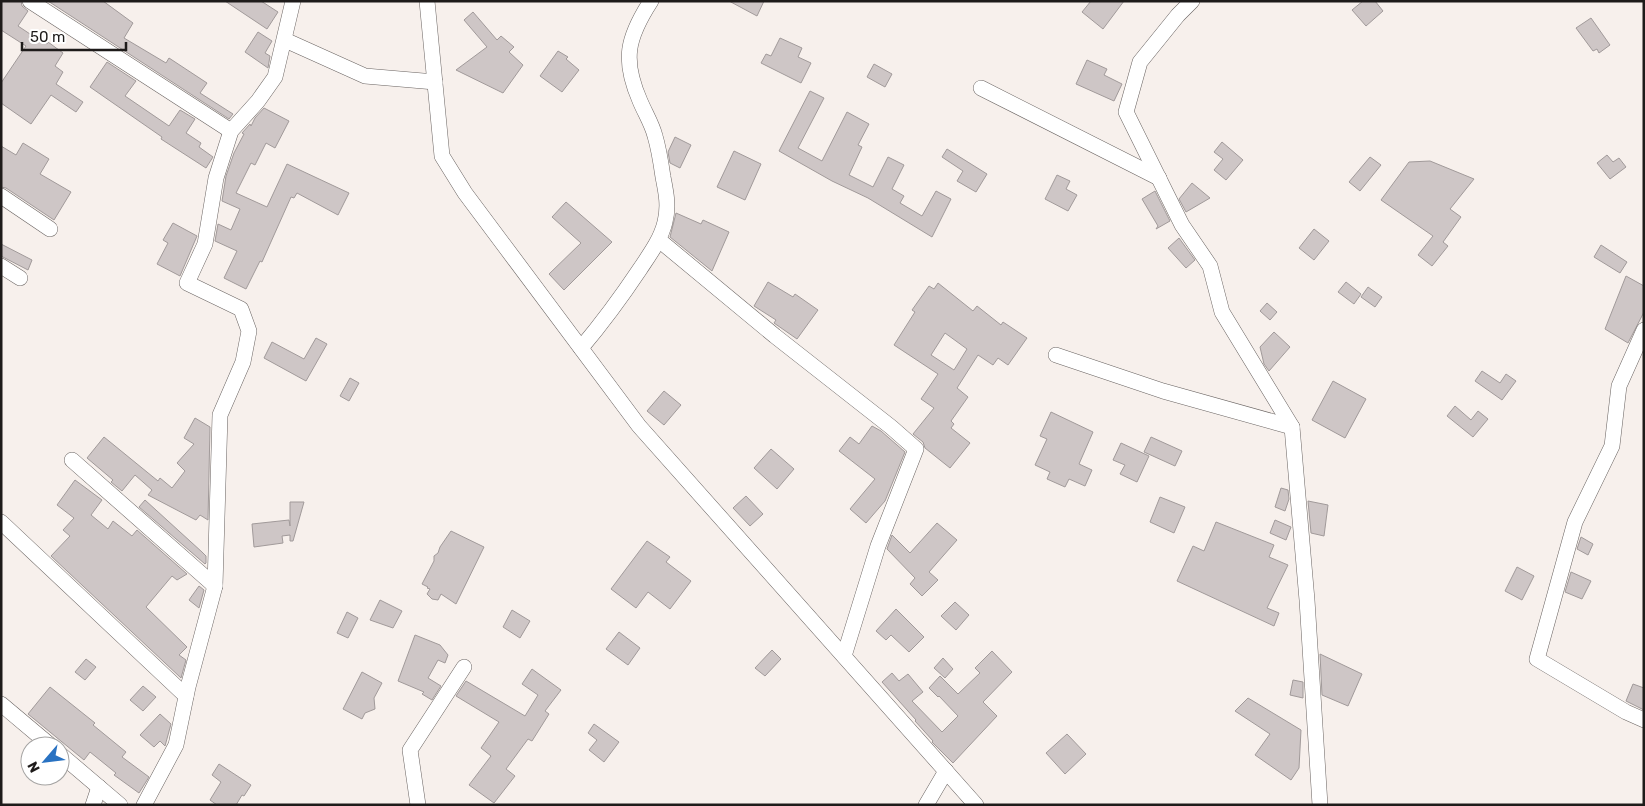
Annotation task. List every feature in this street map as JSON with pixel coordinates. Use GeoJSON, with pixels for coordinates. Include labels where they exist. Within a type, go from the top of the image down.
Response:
{"type":"FeatureCollection","features":[{"type":"Feature","properties":{"kind":"street"},"geometry":{"type":"LineString","coordinates":[[30,1],[231,131]]}},
{"type":"Feature","properties":{"kind":"street"},"geometry":{"type":"LineString","coordinates":[[144,805],[176,745],[186,696],[215,586],[220,415],[243,362],[249,331],[241,309],[187,283],[205,244],[216,178],[231,131],[258,101],[275,77],[293,1]]}},
{"type":"Feature","properties":{"kind":"street"},"geometry":{"type":"LineString","coordinates":[[427,1],[442,156],[465,192],[639,426],[976,805]]}},
{"type":"Feature","properties":{"kind":"street"},"geometry":{"type":"LineString","coordinates":[[581,348],[608,315],[659,240],[666,221],[668,202],[655,135],[639,100],[630,74],[628,56],[632,39],[651,1]]}},
{"type":"Feature","properties":{"kind":"street"},"geometry":{"type":"LineString","coordinates":[[1192,1],[1178,15],[1140,62],[1126,112],[1182,224],[1210,266],[1222,312],[1292,428],[1307,600],[1320,805]]}},
{"type":"Feature","properties":{"kind":"street"},"geometry":{"type":"LineString","coordinates":[[284,40],[365,76],[435,82]]}},
{"type":"Feature","properties":{"kind":"street"},"geometry":{"type":"LineString","coordinates":[[981,88],[1159,178]]}},
{"type":"Feature","properties":{"kind":"street"},"geometry":{"type":"LineString","coordinates":[[1,196],[50,229]]}},
{"type":"Feature","properties":{"kind":"street"},"geometry":{"type":"LineString","coordinates":[[659,240],[774,336],[891,427],[916,450],[878,546],[844,656]]}},
{"type":"Feature","properties":{"kind":"street"},"geometry":{"type":"LineString","coordinates":[[1,266],[20,278]]}},
{"type":"Feature","properties":{"kind":"street"},"geometry":{"type":"LineString","coordinates":[[1644,330],[1619,386],[1612,446],[1576,522],[1537,659],[1626,712],[1644,720]]}},
{"type":"Feature","properties":{"kind":"street"},"geometry":{"type":"LineString","coordinates":[[1056,354],[1163,391],[1292,428]]}},
{"type":"Feature","properties":{"kind":"street"},"geometry":{"type":"LineString","coordinates":[[72,460],[215,586]]}},
{"type":"Feature","properties":{"kind":"street"},"geometry":{"type":"LineString","coordinates":[[1,522],[186,696]]}},
{"type":"Feature","properties":{"kind":"street"},"geometry":{"type":"LineString","coordinates":[[418,805],[410,750],[464,667]]}},
{"type":"Feature","properties":{"kind":"street"},"geometry":{"type":"LineString","coordinates":[[1,704],[39,736]]}},
{"type":"Feature","properties":{"kind":"street"},"geometry":{"type":"LineString","coordinates":[[70,762],[120,805]]}},
{"type":"Feature","properties":{"kind":"street"},"geometry":{"type":"LineString","coordinates":[[926,805],[946,771]]}},
{"type":"Feature","properties":{"kind":"street"},"geometry":{"type":"LineString","coordinates":[[93,805],[99,787]]}},
{"type":"Feature","properties":{"kind":"building"},"geometry":{"type":"Polygon","coordinates":[[[1,1],[21,1],[22,6],[28,11],[18,26],[47,44],[48,42],[63,53],[55,66],[63,72],[56,84],[83,102],[76,112],[51,95],[31,124],[1,103],[1,83],[26,46],[1,30],[1,1]]]}},
{"type":"Feature","properties":{"kind":"building"},"geometry":{"type":"Polygon","coordinates":[[[48,1],[103,1],[133,23],[124,38],[166,63],[169,58],[207,83],[200,93],[233,114],[229,119],[48,1]]]}},
{"type":"Feature","properties":{"kind":"building"},"geometry":{"type":"Polygon","coordinates":[[[225,1],[261,1],[278,12],[267,29],[225,1]]]}},
{"type":"Feature","properties":{"kind":"building"},"geometry":{"type":"Polygon","coordinates":[[[729,1],[764,1],[757,16],[729,1]]]}},
{"type":"Feature","properties":{"kind":"building"},"geometry":{"type":"Polygon","coordinates":[[[1091,1],[1124,1],[1103,29],[1082,12],[1091,1]]]}},
{"type":"Feature","properties":{"kind":"building"},"geometry":{"type":"Polygon","coordinates":[[[1363,1],[1375,1],[1383,11],[1366,26],[1352,10],[1363,1]]]}},
{"type":"Feature","properties":{"kind":"building"},"geometry":{"type":"Polygon","coordinates":[[[473,12],[497,40],[501,36],[514,47],[509,52],[523,65],[503,93],[456,70],[487,47],[464,20],[473,12]]]}},
{"type":"Feature","properties":{"kind":"building"},"geometry":{"type":"Polygon","coordinates":[[[1591,18],[1610,45],[1599,53],[1597,49],[1593,51],[1576,28],[1591,18]]]}},
{"type":"Feature","properties":{"kind":"building"},"geometry":{"type":"Polygon","coordinates":[[[258,32],[272,41],[265,53],[270,56],[268,68],[245,52],[258,32]]]}},
{"type":"Feature","properties":{"kind":"building"},"geometry":{"type":"Polygon","coordinates":[[[780,38],[802,48],[798,57],[811,63],[801,83],[761,63],[766,54],[771,56],[780,38]]]}},
{"type":"Feature","properties":{"kind":"building"},"geometry":{"type":"Polygon","coordinates":[[[558,51],[568,57],[566,59],[579,70],[562,92],[540,76],[558,51]]]}},
{"type":"Feature","properties":{"kind":"building"},"geometry":{"type":"Polygon","coordinates":[[[1087,60],[1107,69],[1104,75],[1122,84],[1114,101],[1076,84],[1087,60]]]}},
{"type":"Feature","properties":{"kind":"building"},"geometry":{"type":"Polygon","coordinates":[[[107,62],[136,81],[125,96],[169,126],[180,110],[195,119],[186,133],[201,143],[199,147],[213,157],[206,168],[161,139],[162,137],[90,87],[107,62]]]}},
{"type":"Feature","properties":{"kind":"building"},"geometry":{"type":"Polygon","coordinates":[[[874,64],[892,74],[885,87],[867,77],[874,64]]]}},
{"type":"Feature","properties":{"kind":"building"},"geometry":{"type":"Polygon","coordinates":[[[810,91],[824,98],[798,148],[822,161],[847,112],[869,124],[858,145],[862,147],[849,175],[873,187],[888,157],[904,165],[892,189],[904,196],[900,203],[922,216],[936,191],[951,199],[932,237],[868,198],[832,181],[779,151],[810,91]]]}},
{"type":"Feature","properties":{"kind":"building"},"geometry":{"type":"Polygon","coordinates":[[[264,108],[289,121],[275,148],[266,143],[255,165],[251,163],[236,193],[267,207],[287,164],[349,193],[338,215],[297,193],[294,198],[291,197],[262,262],[260,261],[246,289],[224,278],[237,251],[215,241],[218,224],[231,230],[240,209],[222,201],[226,176],[234,153],[244,134],[242,133],[250,124],[251,126],[264,108]]]}},
{"type":"Feature","properties":{"kind":"building"},"geometry":{"type":"Polygon","coordinates":[[[675,137],[691,145],[680,168],[670,163],[668,152],[675,137]]]}},
{"type":"Feature","properties":{"kind":"building"},"geometry":{"type":"Polygon","coordinates":[[[1222,142],[1243,160],[1226,180],[1214,170],[1223,159],[1214,152],[1222,142]]]}},
{"type":"Feature","properties":{"kind":"building"},"geometry":{"type":"Polygon","coordinates":[[[23,143],[49,159],[40,174],[71,192],[54,220],[6,188],[1,187],[1,146],[16,155],[23,143]]]}},
{"type":"Feature","properties":{"kind":"building"},"geometry":{"type":"Polygon","coordinates":[[[947,149],[987,174],[976,192],[957,181],[963,171],[942,157],[947,149]]]}},
{"type":"Feature","properties":{"kind":"building"},"geometry":{"type":"Polygon","coordinates":[[[734,151],[761,164],[745,200],[717,187],[734,151]]]}},
{"type":"Feature","properties":{"kind":"building"},"geometry":{"type":"Polygon","coordinates":[[[1607,155],[1613,162],[1619,158],[1626,167],[1610,179],[1597,163],[1607,155]]]}},
{"type":"Feature","properties":{"kind":"building"},"geometry":{"type":"Polygon","coordinates":[[[1370,157],[1381,165],[1360,191],[1349,182],[1370,157]]]}},
{"type":"Feature","properties":{"kind":"building"},"geometry":{"type":"Polygon","coordinates":[[[1430,161],[1474,179],[1450,209],[1461,217],[1443,242],[1448,246],[1432,266],[1418,255],[1433,236],[1381,200],[1409,162],[1430,161]]]}},
{"type":"Feature","properties":{"kind":"building"},"geometry":{"type":"Polygon","coordinates":[[[1057,175],[1070,181],[1066,189],[1077,195],[1068,211],[1045,199],[1057,175]]]}},
{"type":"Feature","properties":{"kind":"building"},"geometry":{"type":"Polygon","coordinates":[[[1192,183],[1210,198],[1186,212],[1179,199],[1192,183]]]}},
{"type":"Feature","properties":{"kind":"building"},"geometry":{"type":"Polygon","coordinates":[[[1155,191],[1170,221],[1156,229],[1158,226],[1142,199],[1155,191]]]}},
{"type":"Feature","properties":{"kind":"building"},"geometry":{"type":"Polygon","coordinates":[[[566,202],[612,242],[564,290],[549,274],[581,243],[552,217],[566,202]]]}},
{"type":"Feature","properties":{"kind":"building"},"geometry":{"type":"Polygon","coordinates":[[[676,213],[701,224],[703,220],[729,232],[712,271],[670,237],[676,213]]]}},
{"type":"Feature","properties":{"kind":"building"},"geometry":{"type":"Polygon","coordinates":[[[173,223],[197,236],[180,276],[157,264],[168,243],[163,240],[173,223]]]}},
{"type":"Feature","properties":{"kind":"building"},"geometry":{"type":"Polygon","coordinates":[[[1314,229],[1329,241],[1314,260],[1299,248],[1314,229]]]}},
{"type":"Feature","properties":{"kind":"building"},"geometry":{"type":"Polygon","coordinates":[[[1179,238],[1195,260],[1186,268],[1168,248],[1179,238]]]}},
{"type":"Feature","properties":{"kind":"building"},"geometry":{"type":"Polygon","coordinates":[[[1,244],[32,260],[28,270],[1,256],[1,244]]]}},
{"type":"Feature","properties":{"kind":"building"},"geometry":{"type":"Polygon","coordinates":[[[1601,245],[1627,262],[1620,273],[1594,257],[1601,245]]]}},
{"type":"Feature","properties":{"kind":"building"},"geometry":{"type":"Polygon","coordinates":[[[1626,276],[1644,286],[1644,312],[1628,343],[1605,329],[1626,276]]]}},
{"type":"Feature","properties":{"kind":"building"},"geometry":{"type":"Polygon","coordinates":[[[768,282],[793,297],[795,294],[818,310],[797,339],[774,323],[776,320],[754,306],[768,282]]]}},
{"type":"Feature","properties":{"kind":"building"},"geometry":{"type":"Polygon","coordinates":[[[1346,282],[1361,294],[1354,304],[1338,292],[1346,282]]]}},
{"type":"Feature","properties":{"kind":"building"},"geometry":{"type":"Polygon","coordinates":[[[938,283],[973,311],[977,306],[1001,325],[1003,322],[1027,338],[1008,365],[998,358],[993,365],[978,355],[957,388],[968,397],[951,421],[954,424],[951,428],[970,443],[950,468],[925,448],[923,442],[913,434],[934,408],[921,399],[938,374],[894,345],[915,312],[912,310],[929,286],[934,289],[938,283]],[[945,333],[931,355],[954,370],[967,349],[945,333]]]}},
{"type":"Feature","properties":{"kind":"building"},"geometry":{"type":"Polygon","coordinates":[[[1368,287],[1382,297],[1375,307],[1361,297],[1368,287]]]}},
{"type":"Feature","properties":{"kind":"building"},"geometry":{"type":"Polygon","coordinates":[[[1267,303],[1277,312],[1270,320],[1260,311],[1267,303]]]}},
{"type":"Feature","properties":{"kind":"building"},"geometry":{"type":"Polygon","coordinates":[[[1274,332],[1290,347],[1269,371],[1264,364],[1260,347],[1274,332]]]}},
{"type":"Feature","properties":{"kind":"building"},"geometry":{"type":"Polygon","coordinates":[[[316,338],[327,344],[306,381],[264,358],[272,342],[304,359],[316,338]]]}},
{"type":"Feature","properties":{"kind":"building"},"geometry":{"type":"Polygon","coordinates":[[[1482,371],[1500,383],[1506,374],[1516,381],[1502,400],[1475,381],[1482,371]]]}},
{"type":"Feature","properties":{"kind":"building"},"geometry":{"type":"Polygon","coordinates":[[[350,378],[359,383],[349,401],[340,396],[350,378]]]}},
{"type":"Feature","properties":{"kind":"building"},"geometry":{"type":"Polygon","coordinates":[[[1333,381],[1366,399],[1345,438],[1312,420],[1333,381]]]}},
{"type":"Feature","properties":{"kind":"building"},"geometry":{"type":"Polygon","coordinates":[[[664,391],[681,405],[664,425],[647,411],[664,391]]]}},
{"type":"Feature","properties":{"kind":"building"},"geometry":{"type":"Polygon","coordinates":[[[1455,406],[1471,420],[1478,411],[1488,419],[1473,437],[1447,416],[1455,406]]]}},
{"type":"Feature","properties":{"kind":"building"},"geometry":{"type":"Polygon","coordinates":[[[1051,412],[1093,432],[1079,464],[1092,470],[1085,486],[1069,479],[1065,487],[1047,479],[1050,472],[1035,465],[1047,439],[1040,436],[1051,412]]]}},
{"type":"Feature","properties":{"kind":"building"},"geometry":{"type":"Polygon","coordinates":[[[195,418],[210,427],[208,520],[200,515],[196,520],[148,495],[152,490],[135,475],[122,491],[111,482],[113,480],[87,458],[104,437],[158,481],[160,478],[172,488],[185,471],[177,463],[194,444],[184,438],[195,418]]]}},
{"type":"Feature","properties":{"kind":"building"},"geometry":{"type":"Polygon","coordinates":[[[872,426],[881,431],[905,452],[885,501],[866,523],[850,509],[875,479],[839,451],[850,437],[859,444],[872,426]]]}},
{"type":"Feature","properties":{"kind":"building"},"geometry":{"type":"Polygon","coordinates":[[[1151,437],[1182,451],[1175,466],[1144,452],[1151,437]]]}},
{"type":"Feature","properties":{"kind":"building"},"geometry":{"type":"Polygon","coordinates":[[[1121,443],[1149,456],[1137,482],[1120,474],[1125,465],[1113,460],[1121,443]]]}},
{"type":"Feature","properties":{"kind":"building"},"geometry":{"type":"Polygon","coordinates":[[[771,449],[794,469],[777,489],[754,468],[771,449]]]}},
{"type":"Feature","properties":{"kind":"building"},"geometry":{"type":"Polygon","coordinates":[[[75,480],[102,500],[91,515],[108,529],[113,521],[132,536],[137,530],[187,574],[177,580],[172,576],[146,607],[187,647],[179,655],[186,660],[181,678],[51,556],[70,536],[63,530],[74,518],[57,505],[75,480]]]}},
{"type":"Feature","properties":{"kind":"building"},"geometry":{"type":"Polygon","coordinates":[[[1281,488],[1288,490],[1289,499],[1285,511],[1275,507],[1281,488]]]}},
{"type":"Feature","properties":{"kind":"building"},"geometry":{"type":"Polygon","coordinates":[[[746,496],[763,514],[750,526],[733,508],[746,496]]]}},
{"type":"Feature","properties":{"kind":"building"},"geometry":{"type":"Polygon","coordinates":[[[1160,497],[1185,507],[1174,533],[1150,522],[1160,497]]]}},
{"type":"Feature","properties":{"kind":"building"},"geometry":{"type":"Polygon","coordinates":[[[145,500],[206,556],[205,564],[139,507],[145,500]]]}},
{"type":"Feature","properties":{"kind":"building"},"geometry":{"type":"Polygon","coordinates":[[[1308,501],[1328,505],[1324,536],[1311,533],[1308,501]]]}},
{"type":"Feature","properties":{"kind":"building"},"geometry":{"type":"Polygon","coordinates":[[[290,502],[304,502],[293,541],[290,541],[290,535],[282,536],[283,543],[254,547],[252,524],[289,520],[290,526],[290,502]]]}},
{"type":"Feature","properties":{"kind":"building"},"geometry":{"type":"Polygon","coordinates":[[[1275,520],[1291,527],[1286,540],[1270,533],[1275,520]]]}},
{"type":"Feature","properties":{"kind":"building"},"geometry":{"type":"Polygon","coordinates":[[[1216,522],[1274,545],[1269,557],[1288,565],[1267,608],[1279,613],[1274,626],[1177,581],[1193,546],[1204,551],[1216,522]]]}},
{"type":"Feature","properties":{"kind":"building"},"geometry":{"type":"Polygon","coordinates":[[[937,523],[957,540],[929,572],[938,580],[922,596],[910,584],[915,578],[887,549],[892,535],[910,553],[937,523]]]}},
{"type":"Feature","properties":{"kind":"building"},"geometry":{"type":"Polygon","coordinates":[[[451,531],[484,547],[456,604],[441,594],[438,600],[432,599],[427,594],[430,589],[422,584],[434,561],[434,556],[438,553],[451,531]]]}},
{"type":"Feature","properties":{"kind":"building"},"geometry":{"type":"Polygon","coordinates":[[[1581,537],[1593,544],[1588,555],[1577,549],[1581,537]]]}},
{"type":"Feature","properties":{"kind":"building"},"geometry":{"type":"Polygon","coordinates":[[[647,541],[670,557],[666,562],[691,581],[670,609],[648,592],[636,608],[611,589],[647,541]]]}},
{"type":"Feature","properties":{"kind":"building"},"geometry":{"type":"Polygon","coordinates":[[[1517,567],[1534,576],[1522,600],[1505,591],[1517,567]]]}},
{"type":"Feature","properties":{"kind":"building"},"geometry":{"type":"Polygon","coordinates":[[[1571,572],[1591,581],[1582,599],[1565,592],[1571,572]]]}},
{"type":"Feature","properties":{"kind":"building"},"geometry":{"type":"Polygon","coordinates":[[[199,586],[204,590],[199,608],[189,600],[199,586]]]}},
{"type":"Feature","properties":{"kind":"building"},"geometry":{"type":"Polygon","coordinates":[[[380,600],[402,611],[393,628],[370,620],[380,600]]]}},
{"type":"Feature","properties":{"kind":"building"},"geometry":{"type":"Polygon","coordinates":[[[955,602],[969,615],[956,630],[941,616],[955,602]]]}},
{"type":"Feature","properties":{"kind":"building"},"geometry":{"type":"Polygon","coordinates":[[[896,609],[924,637],[909,652],[891,635],[886,640],[876,631],[896,609]]]}},
{"type":"Feature","properties":{"kind":"building"},"geometry":{"type":"Polygon","coordinates":[[[512,610],[530,621],[520,638],[503,627],[512,610]]]}},
{"type":"Feature","properties":{"kind":"building"},"geometry":{"type":"Polygon","coordinates":[[[347,612],[358,618],[348,638],[337,633],[347,612]]]}},
{"type":"Feature","properties":{"kind":"building"},"geometry":{"type":"Polygon","coordinates":[[[619,632],[640,648],[628,665],[606,649],[619,632]]]}},
{"type":"Feature","properties":{"kind":"building"},"geometry":{"type":"Polygon","coordinates":[[[415,635],[440,645],[448,655],[445,663],[438,660],[428,678],[441,686],[432,700],[422,694],[424,692],[398,681],[415,635]]]}},
{"type":"Feature","properties":{"kind":"building"},"geometry":{"type":"Polygon","coordinates":[[[772,650],[781,659],[765,676],[755,668],[772,650]]]}},
{"type":"Feature","properties":{"kind":"building"},"geometry":{"type":"Polygon","coordinates":[[[992,651],[1012,672],[983,702],[997,716],[953,763],[932,742],[916,720],[882,682],[892,673],[899,681],[908,674],[923,692],[912,701],[942,732],[958,716],[929,688],[940,676],[958,694],[980,673],[975,668],[992,651]]]}},
{"type":"Feature","properties":{"kind":"building"},"geometry":{"type":"Polygon","coordinates":[[[1320,654],[1362,674],[1348,706],[1322,695],[1320,654]]]}},
{"type":"Feature","properties":{"kind":"building"},"geometry":{"type":"Polygon","coordinates":[[[943,658],[953,669],[945,678],[934,668],[943,658]]]}},
{"type":"Feature","properties":{"kind":"building"},"geometry":{"type":"Polygon","coordinates":[[[86,659],[96,667],[85,680],[75,672],[86,659]]]}},
{"type":"Feature","properties":{"kind":"building"},"geometry":{"type":"Polygon","coordinates":[[[532,669],[561,690],[545,711],[549,714],[532,741],[528,739],[506,769],[515,776],[494,803],[469,785],[491,756],[481,748],[499,722],[456,696],[466,681],[525,716],[538,695],[522,684],[532,669]]]}},
{"type":"Feature","properties":{"kind":"building"},"geometry":{"type":"Polygon","coordinates":[[[362,672],[382,683],[374,698],[375,709],[365,713],[362,719],[343,709],[362,672]]]}},
{"type":"Feature","properties":{"kind":"building"},"geometry":{"type":"Polygon","coordinates":[[[1293,680],[1303,682],[1303,698],[1290,695],[1293,680]]]}},
{"type":"Feature","properties":{"kind":"building"},"geometry":{"type":"Polygon","coordinates":[[[1633,684],[1644,688],[1644,710],[1626,701],[1633,684]]]}},
{"type":"Feature","properties":{"kind":"building"},"geometry":{"type":"Polygon","coordinates":[[[143,686],[156,697],[143,711],[130,700],[143,686]]]}},
{"type":"Feature","properties":{"kind":"building"},"geometry":{"type":"Polygon","coordinates":[[[50,687],[95,723],[93,725],[126,752],[122,757],[149,777],[139,793],[114,775],[116,773],[90,752],[84,760],[70,748],[70,736],[55,736],[28,714],[50,687]]]}},
{"type":"Feature","properties":{"kind":"building"},"geometry":{"type":"Polygon","coordinates":[[[1248,698],[1301,730],[1299,768],[1291,780],[1255,755],[1270,734],[1235,711],[1248,698]]]}},
{"type":"Feature","properties":{"kind":"building"},"geometry":{"type":"Polygon","coordinates":[[[160,714],[171,724],[165,746],[160,741],[154,747],[140,735],[160,714]]]}},
{"type":"Feature","properties":{"kind":"building"},"geometry":{"type":"Polygon","coordinates":[[[594,724],[619,742],[604,762],[589,750],[597,740],[588,733],[594,724]]]}},
{"type":"Feature","properties":{"kind":"building"},"geometry":{"type":"Polygon","coordinates":[[[1067,734],[1086,754],[1065,774],[1046,753],[1067,734]]]}},
{"type":"Feature","properties":{"kind":"building"},"geometry":{"type":"Polygon","coordinates":[[[219,764],[251,785],[236,805],[217,805],[210,800],[221,782],[212,775],[219,764]]]}}]}
